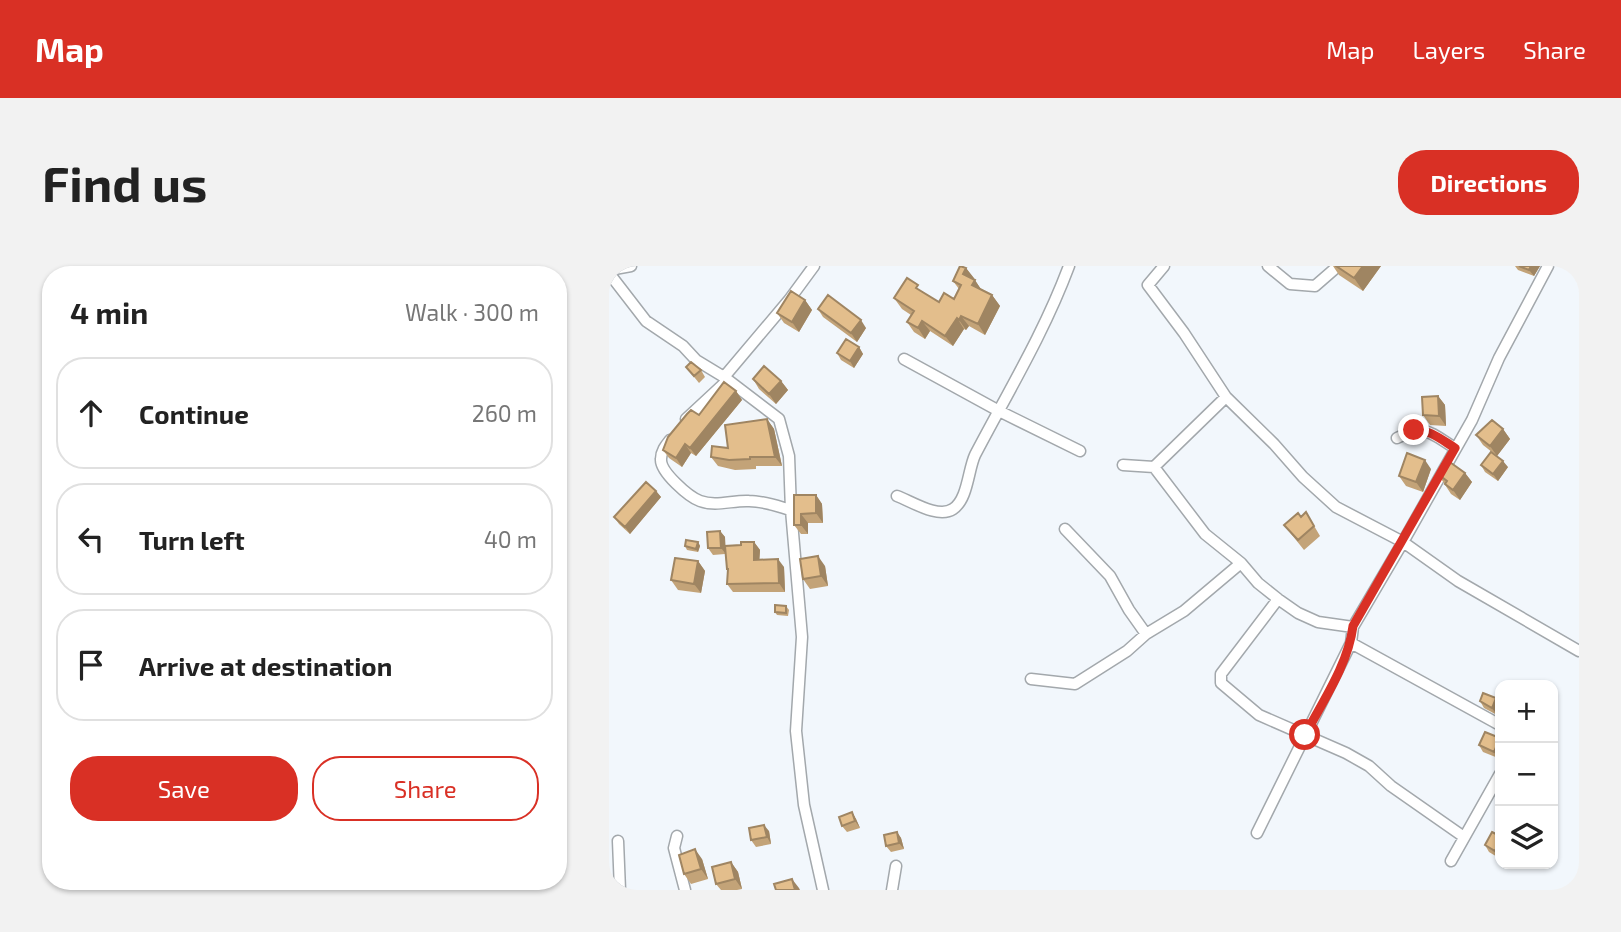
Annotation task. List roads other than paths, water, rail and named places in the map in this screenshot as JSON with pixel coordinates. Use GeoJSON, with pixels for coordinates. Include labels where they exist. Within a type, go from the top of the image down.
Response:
{"type":"FeatureCollection","features":[{"type":"Feature","properties":{"kind":"street"},"geometry":{"type":"LineString","coordinates":[[631,266],[609,272],[646,321],[779,419],[789,456],[802,637],[796,731],[804,806],[823,890]]}},
{"type":"Feature","properties":{"kind":"street"},"geometry":{"type":"LineString","coordinates":[[791,510],[747,500],[711,503],[700,501],[688,494],[666,472],[661,463],[664,448],[690,413],[726,378],[814,266]]}},
{"type":"Feature","properties":{"kind":"street"},"geometry":{"type":"LineString","coordinates":[[897,496],[941,513],[953,509],[961,499],[973,459],[1047,322],[1069,266]]}},
{"type":"Feature","properties":{"kind":"street"},"geometry":{"type":"LineString","coordinates":[[1164,266],[1148,285],[1184,333],[1226,397],[1303,477],[1336,507],[1403,542],[1458,581],[1579,651]]}},
{"type":"Feature","properties":{"kind":"street"},"geometry":{"type":"LineString","coordinates":[[1268,266],[1290,284],[1300,286],[1315,286],[1338,266]]}},
{"type":"Feature","properties":{"kind":"street"},"geometry":{"type":"LineString","coordinates":[[1257,833],[1351,643],[1353,626],[1472,420],[1499,358],[1548,266]]}},
{"type":"Feature","properties":{"kind":"street"},"geometry":{"type":"LineString","coordinates":[[904,359],[1080,451]]}},
{"type":"Feature","properties":{"kind":"street"},"geometry":{"type":"LineString","coordinates":[[1123,465],[1154,467],[1226,397]]}},
{"type":"Feature","properties":{"kind":"street"},"geometry":{"type":"LineString","coordinates":[[1397,438],[1421,429],[1455,448]]}},
{"type":"Feature","properties":{"kind":"street"},"geometry":{"type":"LineString","coordinates":[[1154,467],[1205,534],[1241,563],[1258,583],[1278,599],[1298,613],[1318,622],[1353,626]]}},
{"type":"Feature","properties":{"kind":"street"},"geometry":{"type":"LineString","coordinates":[[1065,529],[1110,576],[1146,634]]}},
{"type":"Feature","properties":{"kind":"street"},"geometry":{"type":"LineString","coordinates":[[1031,679],[1075,684],[1184,611],[1241,563]]}},
{"type":"Feature","properties":{"kind":"street"},"geometry":{"type":"LineString","coordinates":[[1278,599],[1221,674],[1221,684],[1259,715],[1346,752],[1369,766],[1391,786],[1464,837]]}},
{"type":"Feature","properties":{"kind":"street"},"geometry":{"type":"LineString","coordinates":[[1351,643],[1495,722]]}},
{"type":"Feature","properties":{"kind":"street"},"geometry":{"type":"LineString","coordinates":[[1451,861],[1495,783]]}},
{"type":"Feature","properties":{"kind":"street"},"geometry":{"type":"LineString","coordinates":[[677,836],[674,848],[685,890]]}},
{"type":"Feature","properties":{"kind":"street"},"geometry":{"type":"LineString","coordinates":[[618,841],[620,890]]}},
{"type":"Feature","properties":{"kind":"street"},"geometry":{"type":"LineString","coordinates":[[893,890],[896,866]]}}]}
